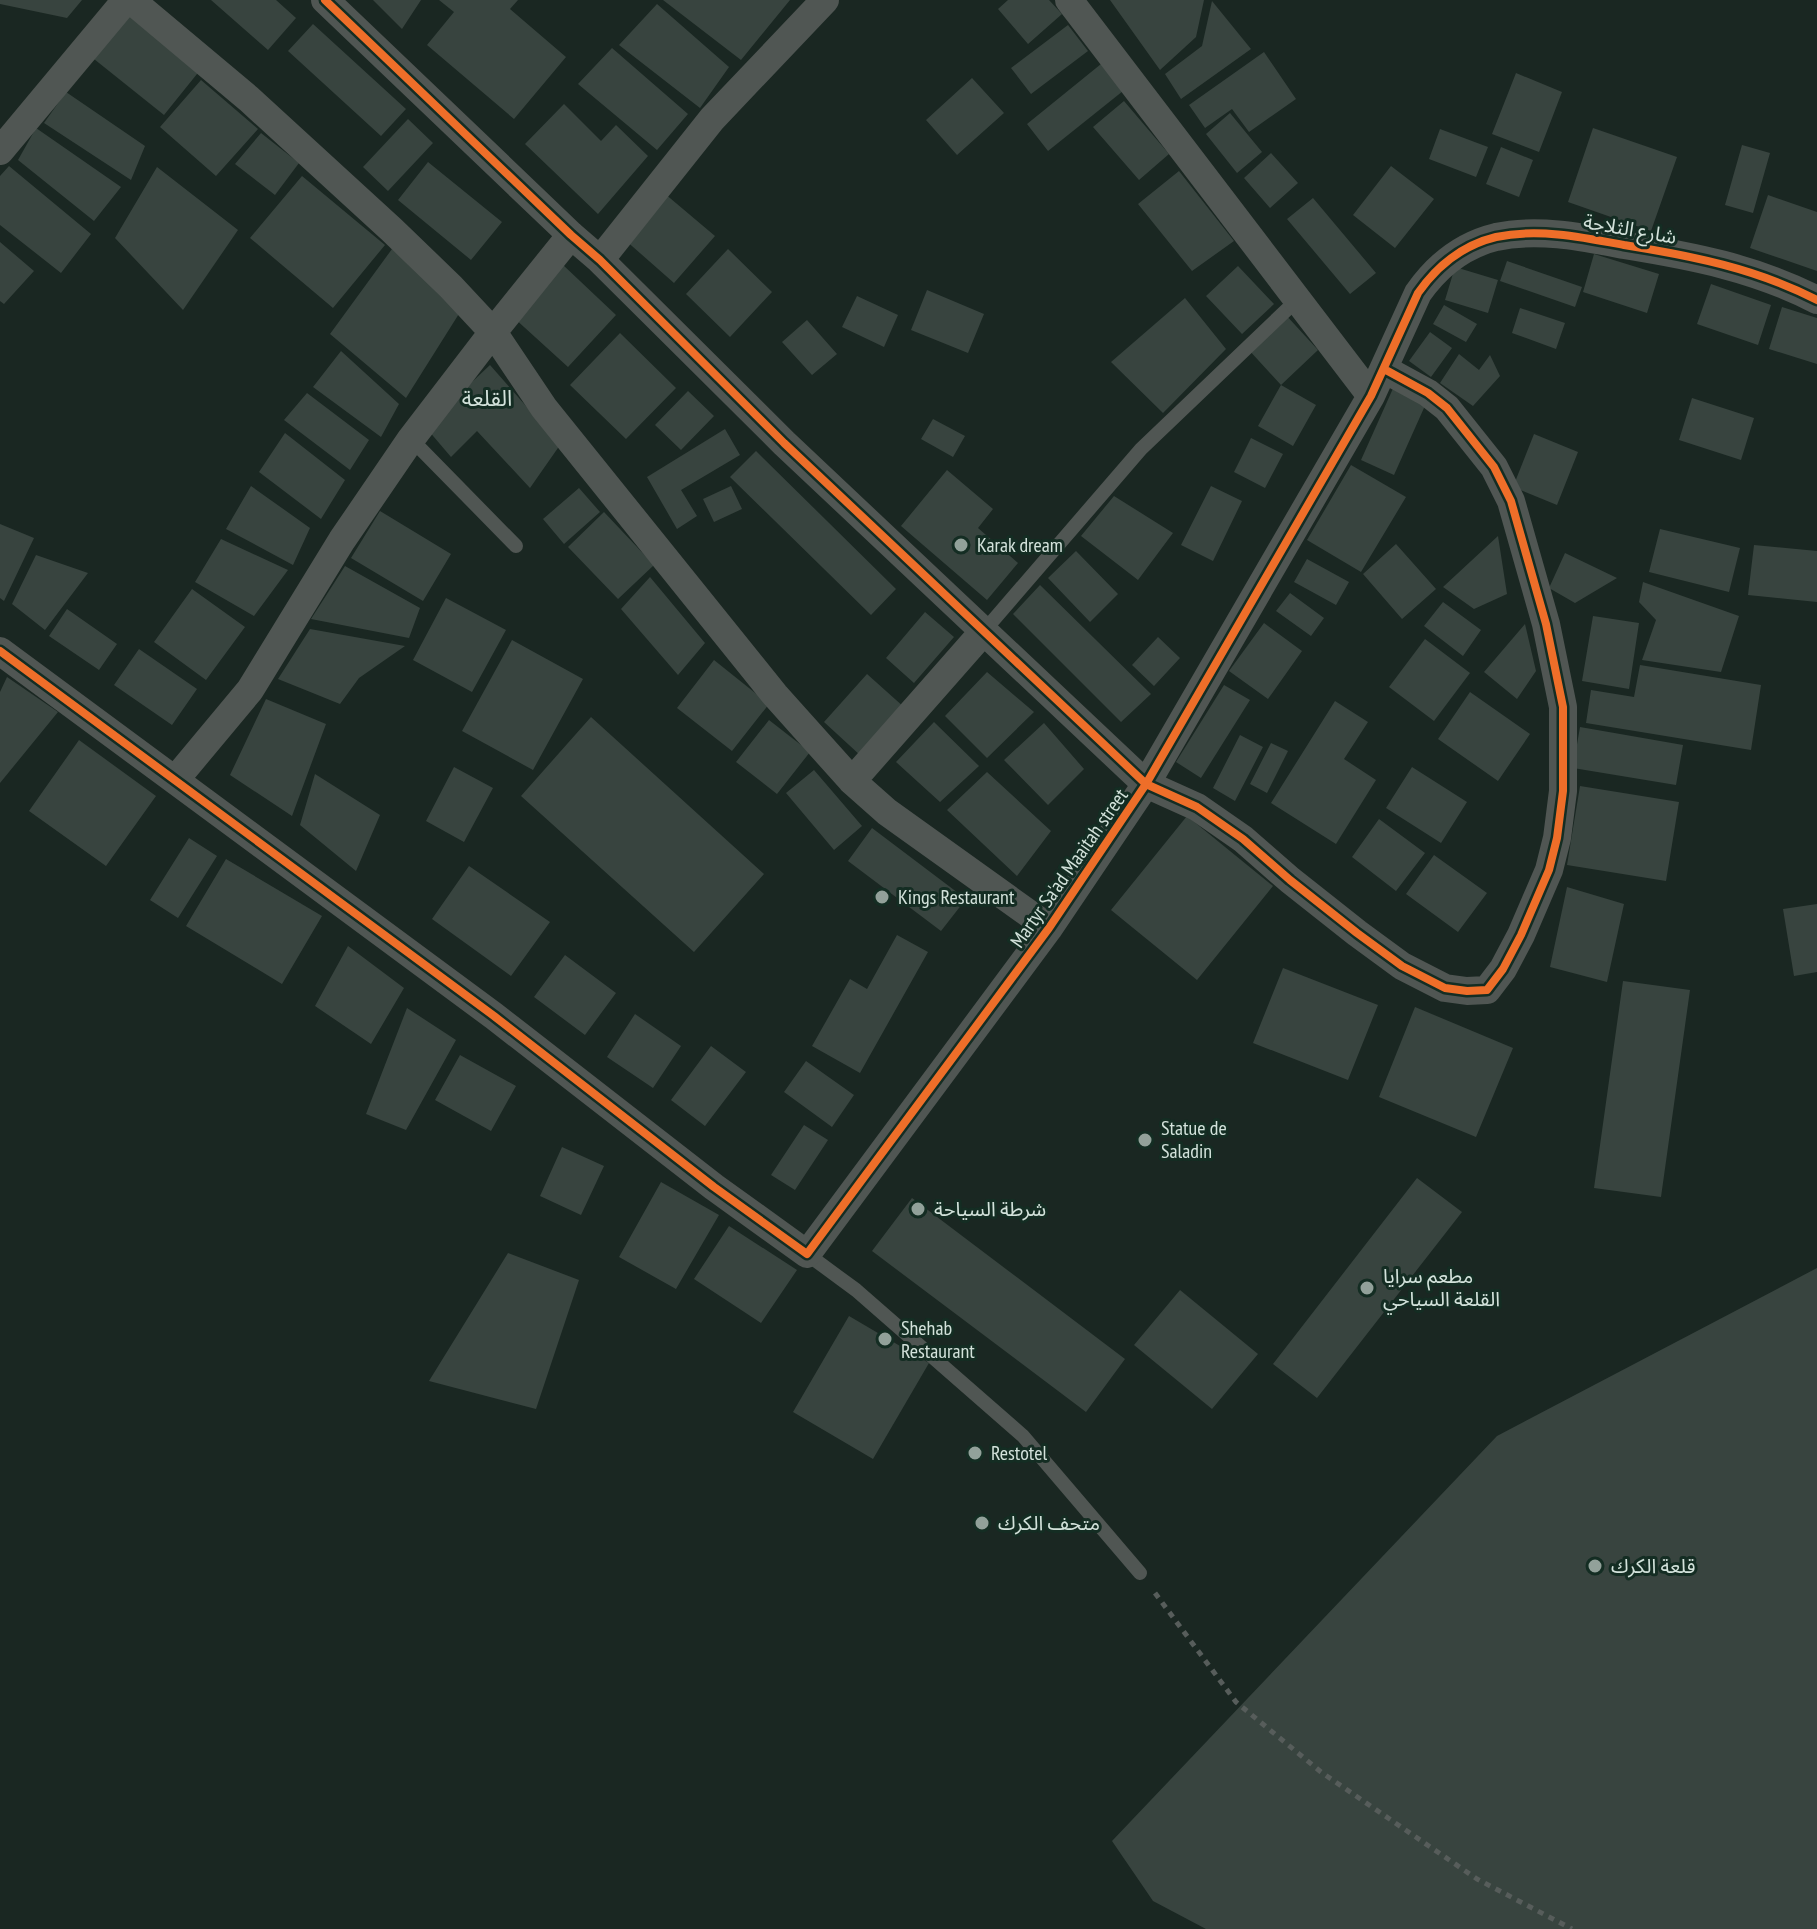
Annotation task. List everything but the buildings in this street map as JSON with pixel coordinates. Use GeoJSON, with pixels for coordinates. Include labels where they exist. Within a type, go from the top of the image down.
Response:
{"type":"FeatureCollection","features":[{"type":"Feature","properties":{"kind":"street"},"geometry":{"type":"LineString","coordinates":[[0,151],[128,0],[249,99],[392,230],[493,332],[544,408],[775,695],[852,781],[887,812],[1049,928]]}},
{"type":"Feature","properties":{"kind":"street"},"geometry":{"type":"LineString","coordinates":[[325,0],[600,260],[784,443],[1146,784],[1197,807],[1243,839],[1290,880],[1402,966],[1445,988],[1487,990],[1503,969],[1521,935],[1549,870],[1563,791],[1563,707],[1546,624],[1511,501],[1494,467],[1447,408],[1428,393],[1384,369]]}},
{"type":"Feature","properties":{"kind":"street"},"geometry":{"type":"LineString","coordinates":[[600,260],[712,119],[825,0]]}},
{"type":"Feature","properties":{"kind":"street"},"geometry":{"type":"LineString","coordinates":[[1069,0],[1371,396]]}},
{"type":"Feature","properties":{"kind":"street","name":"شارع الثلاجة"},"geometry":{"type":"LineString","coordinates":[[1371,396],[1418,293],[1426,282],[1447,260],[1467,247],[1495,237],[1565,234],[1707,259],[1787,285],[1817,300]]}},
{"type":"Feature","properties":{"kind":"street"},"geometry":{"type":"LineString","coordinates":[[175,780],[250,690],[342,540],[411,439],[571,235]]}},
{"type":"Feature","properties":{"kind":"street","name":"Martyr Sa'ad Maaitah street"},"geometry":{"type":"LineString","coordinates":[[807,1254],[1049,928],[1146,784],[1371,396]]}},
{"type":"Feature","properties":{"kind":"street"},"geometry":{"type":"LineString","coordinates":[[852,781],[984,631]]}},
{"type":"Feature","properties":{"kind":"street"},"geometry":{"type":"LineString","coordinates":[[0,651],[494,1016],[714,1187],[807,1254]]}},
{"type":"Feature","properties":{"kind":"lane"},"geometry":{"type":"LineString","coordinates":[[984,631],[1141,449],[1298,299]]}},
{"type":"Feature","properties":{"kind":"lane"},"geometry":{"type":"LineString","coordinates":[[411,439],[516,546]]}},
{"type":"Feature","properties":{"kind":"lane"},"geometry":{"type":"LineString","coordinates":[[807,1254],[856,1290],[1023,1436],[1140,1573]]}},
{"type":"Feature","properties":{"kind":"path"},"geometry":{"type":"LineString","coordinates":[[1140,1573],[1236,1702],[1321,1772],[1477,1879],[1572,1929]]}},
{"type":"Feature","properties":{"kind":"cycle path"},"geometry":{"type":"LineString","coordinates":[[325,0],[600,260],[784,443],[1146,784],[1197,807],[1243,839],[1290,880],[1402,966],[1445,988],[1487,990],[1503,969],[1521,935],[1549,870],[1563,791],[1563,707],[1546,624],[1511,501],[1494,467],[1447,408],[1428,393],[1384,369]]}},
{"type":"Feature","properties":{"kind":"cycle path"},"geometry":{"type":"LineString","coordinates":[[0,651],[494,1016],[714,1187],[807,1254],[1049,928],[1146,784],[1371,396],[1418,293],[1442,266],[1473,245],[1496,237],[1528,233],[1560,235],[1674,254],[1747,271],[1817,300]]}},
{"type":"Feature","properties":{"kind":"place","name":"Karak dream"},"geometry":{"type":"Point","coordinates":[961,545]}},
{"type":"Feature","properties":{"kind":"place","name":"Kings Restaurant"},"geometry":{"type":"Point","coordinates":[882,897]}},
{"type":"Feature","properties":{"kind":"place","name":"Statue de Saladin"},"geometry":{"type":"Point","coordinates":[1145,1140]}},
{"type":"Feature","properties":{"kind":"place","name":"شرطة السياحة"},"geometry":{"type":"Point","coordinates":[918,1209]}},
{"type":"Feature","properties":{"kind":"place","name":"مطعم سرايا القلعة السياحي"},"geometry":{"type":"Point","coordinates":[1367,1288]}},
{"type":"Feature","properties":{"kind":"place","name":"Shehab Restaurant"},"geometry":{"type":"Point","coordinates":[885,1339]}},
{"type":"Feature","properties":{"kind":"place","name":"Restotel"},"geometry":{"type":"Point","coordinates":[975,1453]}},
{"type":"Feature","properties":{"kind":"place","name":"متحف الكرك"},"geometry":{"type":"Point","coordinates":[982,1523]}},
{"type":"Feature","properties":{"kind":"place","name":"قلعة الكرك"},"geometry":{"type":"Point","coordinates":[1595,1566]}},
{"type":"Feature","properties":{"kind":"district","name":"القلعة"},"geometry":{"type":"Point","coordinates":[487,398]}}]}
